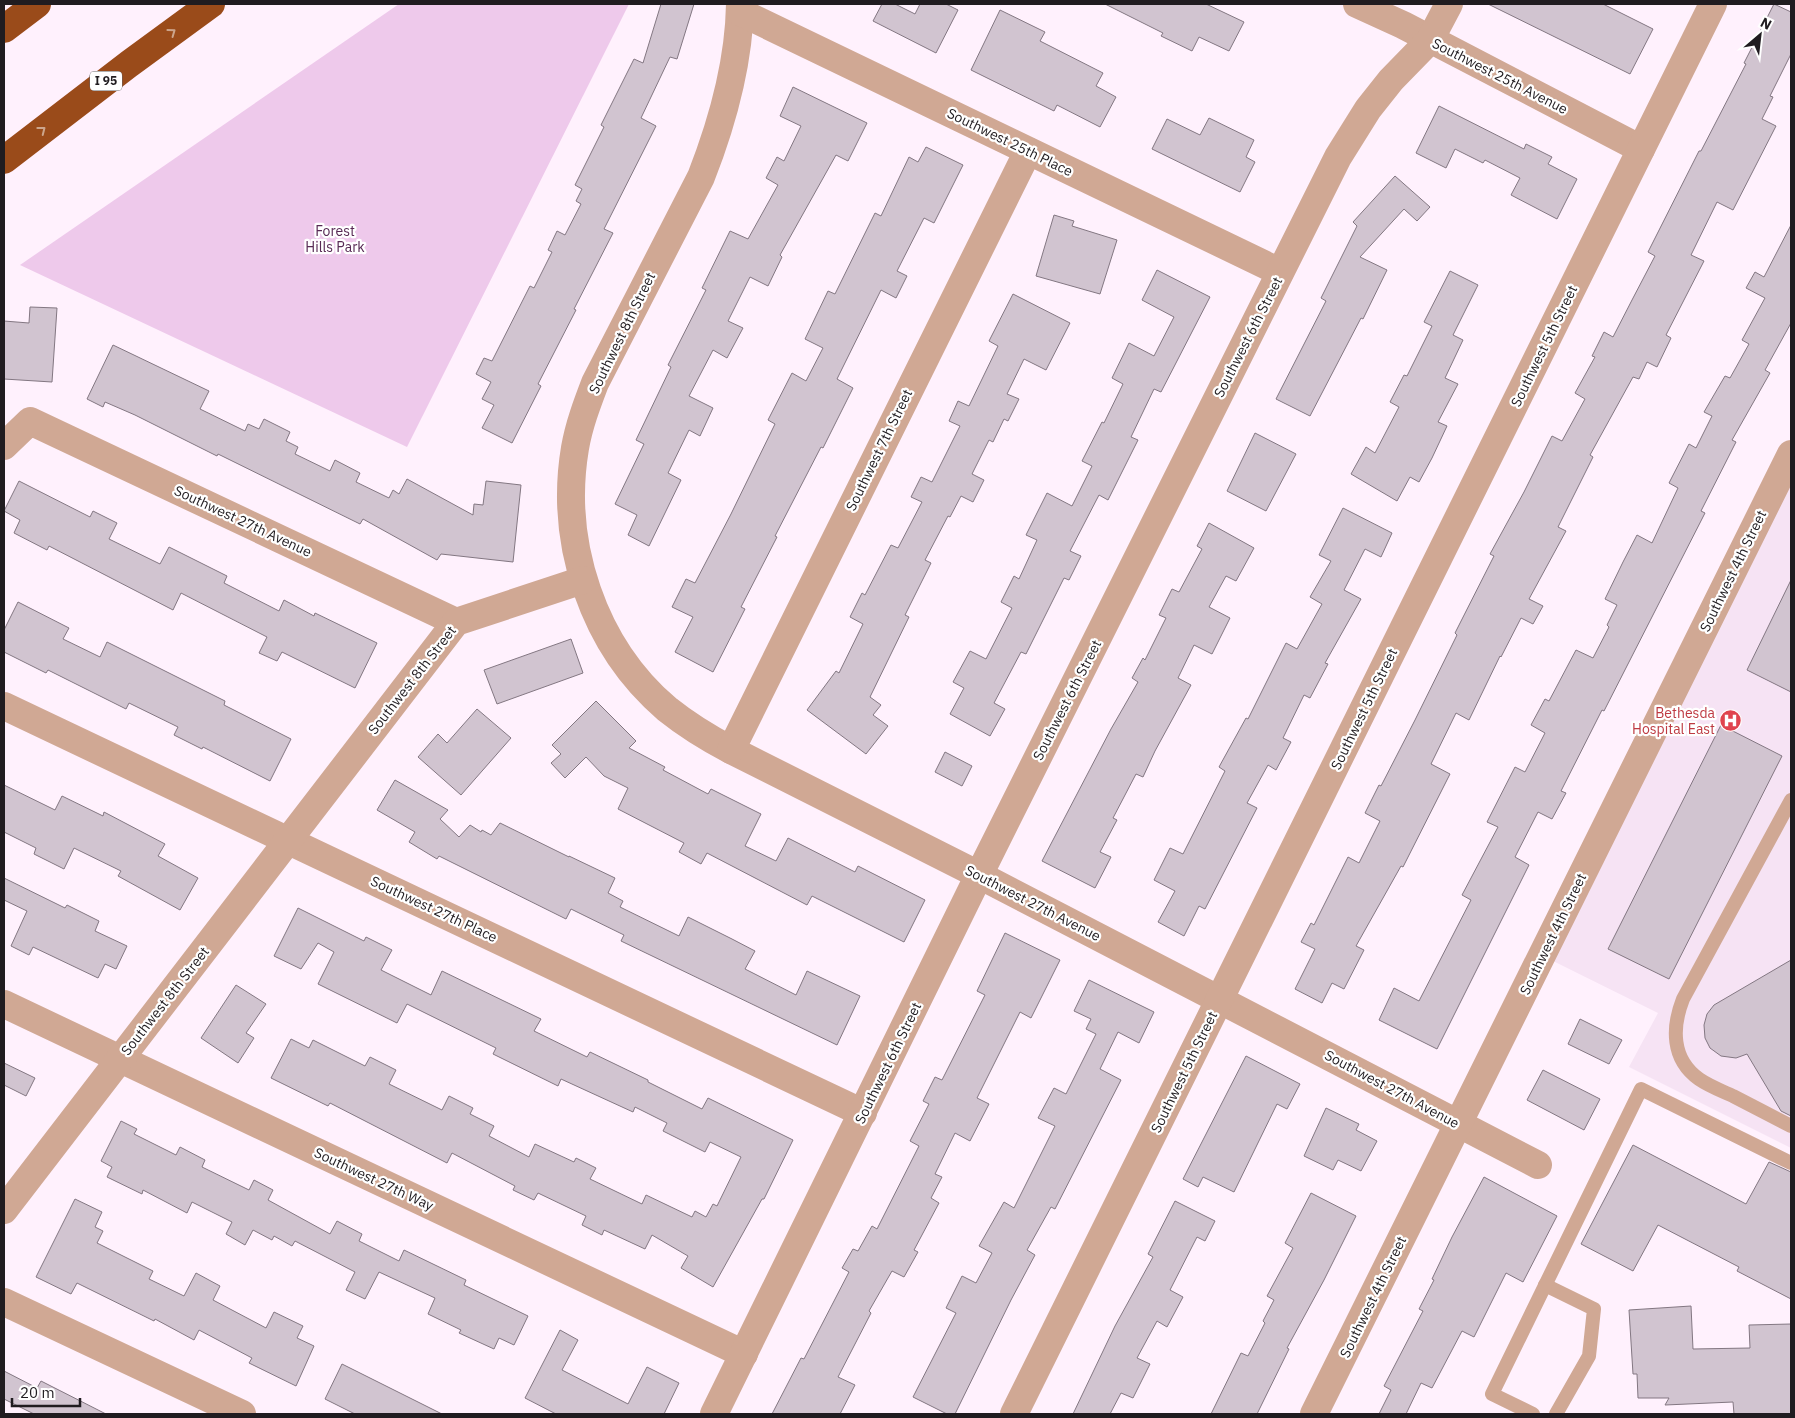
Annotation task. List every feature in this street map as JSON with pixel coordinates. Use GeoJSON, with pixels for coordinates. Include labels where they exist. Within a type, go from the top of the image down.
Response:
{"type":"FeatureCollection","features":[{"type":"Feature","properties":{"kind":"highway"},"geometry":{"type":"LineString","coordinates":[[4,29],[37,4]]}},
{"type":"Feature","properties":{"kind":"highway","name":"I 95"},"geometry":{"type":"LineString","coordinates":[[4,160],[122,69],[211,4]]}},
{"type":"Feature","properties":{"kind":"street","name":"Southwest 25th Avenue"},"geometry":{"type":"LineString","coordinates":[[1358,4],[1641,149]]}},
{"type":"Feature","properties":{"kind":"street","name":"Southwest 6th Street"},"geometry":{"type":"LineString","coordinates":[[714,1414],[1338,157],[1368,109],[1392,80],[1430,40],[1448,4]]}},
{"type":"Feature","properties":{"kind":"street","name":"Southwest 5th Street"},"geometry":{"type":"LineString","coordinates":[[1014,1414],[1713,4]]}},
{"type":"Feature","properties":{"kind":"street","name":"Southwest 25th Place"},"geometry":{"type":"LineString","coordinates":[[740,8],[1280,272]]}},
{"type":"Feature","properties":{"kind":"street","name":"Southwest 8th Street"},"geometry":{"type":"LineString","coordinates":[[4,1210],[456,622],[583,580],[572,524],[571,486],[575,447],[585,410],[595,383],[701,177],[714,144],[725,109],[736,56],[740,8]]}},
{"type":"Feature","properties":{"kind":"street","name":"Southwest 7th Street"},"geometry":{"type":"LineString","coordinates":[[731,750],[1028,150]]}},
{"type":"Feature","properties":{"kind":"street","name":"Southwest 27th Avenue"},"geometry":{"type":"LineString","coordinates":[[4,446],[30,421],[456,622]]}},
{"type":"Feature","properties":{"kind":"street","name":"Southwest 4th Street"},"geometry":{"type":"LineString","coordinates":[[1314,1414],[1791,454]]}},
{"type":"Feature","properties":{"kind":"street","name":"Southwest 27th Avenue"},"geometry":{"type":"LineString","coordinates":[[583,580],[606,634],[627,666],[666,708],[697,731],[731,750],[980,875],[1538,1165]]}},
{"type":"Feature","properties":{"kind":"street","name":"Southwest 27th Place"},"geometry":{"type":"LineString","coordinates":[[4,706],[864,1113]]}},
{"type":"Feature","properties":{"kind":"street","name":"Southwest 27th Way"},"geometry":{"type":"LineString","coordinates":[[4,1004],[744,1354]]}},
{"type":"Feature","properties":{"kind":"street"},"geometry":{"type":"LineString","coordinates":[[4,1302],[242,1414]]}},
{"type":"Feature","properties":{"kind":"lane"},"geometry":{"type":"LineString","coordinates":[[1791,800],[1683,999],[1676,1015],[1675,1033],[1678,1050],[1686,1066],[1698,1079],[1791,1126]]}},
{"type":"Feature","properties":{"kind":"lane"},"geometry":{"type":"LineString","coordinates":[[1533,1414],[1492,1394],[1642,1089],[1791,1163]]}},
{"type":"Feature","properties":{"kind":"lane"},"geometry":{"type":"LineString","coordinates":[[1545,1285],[1594,1309],[1589,1356],[1556,1414]]}},
{"type":"Feature","properties":{"kind":"shaded area","name":"Bethesda Hospital East"},"geometry":{"type":"Polygon","coordinates":[[[1791,481],[1791,1148],[1629,1067],[1658,1013],[1551,960],[1791,481]]]}},
{"type":"Feature","properties":{"kind":"green space","name":"Forest Hills Park"},"geometry":{"type":"Polygon","coordinates":[[[399,4],[629,4],[407,447],[20,265],[399,4]]]}},
{"type":"Feature","properties":{"kind":"building"},"geometry":{"type":"Polygon","coordinates":[[[661,4],[694,4],[677,59],[670,57],[641,118],[656,126],[604,229],[613,233],[574,309],[576,310],[538,384],[541,386],[512,443],[482,428],[494,405],[482,399],[491,382],[476,374],[484,358],[492,361],[530,286],[534,288],[552,252],[548,250],[557,231],[565,235],[581,204],[576,201],[582,189],[575,185],[604,127],[601,125],[634,59],[643,63],[661,4]]]}},
{"type":"Feature","properties":{"kind":"building"},"geometry":{"type":"Polygon","coordinates":[[[882,4],[895,4],[915,14],[920,4],[946,4],[958,10],[936,53],[873,21],[882,4]]]}},
{"type":"Feature","properties":{"kind":"building"},"geometry":{"type":"Polygon","coordinates":[[[1105,4],[1206,4],[1244,22],[1229,51],[1199,37],[1192,51],[1161,36],[1163,33],[1105,4]]]}},
{"type":"Feature","properties":{"kind":"building"},"geometry":{"type":"Polygon","coordinates":[[[1488,4],[1603,4],[1653,29],[1630,74],[1488,4]]]}},
{"type":"Feature","properties":{"kind":"building"},"geometry":{"type":"Polygon","coordinates":[[[1774,4],[1791,12],[1791,54],[1770,96],[1773,97],[1762,119],[1776,126],[1733,210],[1717,202],[1691,255],[1704,261],[1666,335],[1671,338],[1657,367],[1647,362],[1639,379],[1633,377],[1590,455],[1593,457],[1558,527],[1566,531],[1529,599],[1543,606],[1533,624],[1521,618],[1469,720],[1456,713],[1431,764],[1450,774],[1403,867],[1401,866],[1356,946],[1364,950],[1344,989],[1332,983],[1322,1003],[1295,989],[1315,949],[1301,942],[1311,923],[1314,925],[1348,857],[1359,863],[1380,821],[1365,813],[1379,785],[1381,786],[1457,635],[1455,633],[1494,556],[1490,554],[1552,436],[1562,441],[1585,399],[1575,393],[1595,357],[1592,356],[1604,332],[1613,337],[1655,256],[1648,252],[1746,64],[1744,63],[1774,4]]]}},
{"type":"Feature","properties":{"kind":"building"},"geometry":{"type":"Polygon","coordinates":[[[1000,10],[1045,32],[1040,41],[1103,73],[1096,86],[1116,97],[1100,127],[1057,105],[1054,111],[971,70],[1000,10]]]}},
{"type":"Feature","properties":{"kind":"building"},"geometry":{"type":"Polygon","coordinates":[[[793,87],[867,123],[848,161],[836,155],[780,255],[782,257],[768,286],[750,277],[728,321],[743,328],[727,358],[713,350],[689,396],[713,408],[700,436],[689,430],[668,473],[681,480],[649,546],[628,535],[637,515],[615,504],[644,444],[636,440],[671,367],[668,365],[706,290],[702,288],[730,231],[748,239],[778,185],[766,178],[777,157],[784,161],[801,126],[780,116],[793,87]]]}},
{"type":"Feature","properties":{"kind":"building"},"geometry":{"type":"Polygon","coordinates":[[[1439,106],[1524,149],[1526,144],[1552,157],[1548,164],[1577,179],[1557,219],[1511,195],[1520,178],[1485,160],[1483,163],[1455,149],[1446,168],[1416,153],[1439,106]]]}},
{"type":"Feature","properties":{"kind":"building"},"geometry":{"type":"Polygon","coordinates":[[[1209,118],[1254,140],[1246,157],[1255,162],[1240,192],[1152,149],[1167,119],[1200,135],[1209,118]]]}},
{"type":"Feature","properties":{"kind":"building"},"geometry":{"type":"Polygon","coordinates":[[[926,147],[963,165],[934,223],[924,218],[897,271],[907,276],[896,298],[881,290],[837,379],[853,388],[775,536],[777,537],[741,607],[745,609],[713,672],[675,652],[693,617],[672,607],[686,579],[695,583],[731,514],[775,424],[768,420],[792,373],[806,381],[823,348],[805,339],[828,291],[835,294],[875,213],[881,216],[909,157],[918,162],[926,147]]]}},
{"type":"Feature","properties":{"kind":"building"},"geometry":{"type":"Polygon","coordinates":[[[1395,176],[1430,207],[1417,221],[1404,209],[1360,257],[1387,270],[1363,319],[1361,318],[1310,416],[1276,399],[1326,301],[1321,298],[1357,226],[1353,222],[1395,176]]]}},
{"type":"Feature","properties":{"kind":"building"},"geometry":{"type":"Polygon","coordinates":[[[1054,215],[1074,221],[1072,226],[1117,240],[1100,294],[1036,276],[1054,215]]]}},
{"type":"Feature","properties":{"kind":"building"},"geometry":{"type":"Polygon","coordinates":[[[1791,225],[1791,323],[1765,370],[1770,373],[1732,440],[1736,442],[1701,511],[1705,513],[1561,791],[1566,793],[1552,819],[1538,812],[1515,857],[1529,865],[1437,1049],[1379,1020],[1394,988],[1419,1001],[1471,900],[1462,895],[1498,827],[1487,822],[1515,767],[1525,772],[1545,733],[1531,725],[1545,699],[1549,701],[1576,650],[1593,658],[1609,627],[1607,625],[1617,605],[1605,599],[1623,562],[1637,535],[1652,543],[1678,488],[1669,483],[1689,444],[1696,448],[1712,416],[1704,412],[1725,376],[1730,378],[1749,344],[1742,340],[1765,298],[1746,288],[1755,272],[1764,277],[1791,225]]]}},
{"type":"Feature","properties":{"kind":"building"},"geometry":{"type":"Polygon","coordinates":[[[1157,270],[1210,297],[1161,392],[1154,389],[1131,437],[1138,440],[1108,500],[1099,495],[1070,551],[1081,556],[1069,580],[1064,578],[1026,654],[1021,652],[994,703],[1005,709],[990,736],[950,714],[964,688],[953,682],[970,651],[986,659],[1012,608],[1001,602],[1014,576],[1019,579],[1037,540],[1026,535],[1047,493],[1072,506],[1092,466],[1082,461],[1102,422],[1104,423],[1123,384],[1112,378],[1129,343],[1154,356],[1174,317],[1142,300],[1157,270]]]}},
{"type":"Feature","properties":{"kind":"building"},"geometry":{"type":"Polygon","coordinates":[[[1450,271],[1478,285],[1453,335],[1463,340],[1445,378],[1458,384],[1438,422],[1447,426],[1432,458],[1419,482],[1410,477],[1397,501],[1351,474],[1366,447],[1375,453],[1399,407],[1390,402],[1404,375],[1407,376],[1432,326],[1424,322],[1450,271]]]}},
{"type":"Feature","properties":{"kind":"building"},"geometry":{"type":"Polygon","coordinates":[[[1013,294],[1070,323],[1046,370],[1024,359],[1007,394],[1019,399],[1008,421],[1004,419],[993,442],[989,440],[972,474],[984,480],[973,502],[961,496],[950,517],[948,516],[925,560],[931,563],[905,615],[909,617],[870,697],[881,705],[873,715],[888,726],[866,754],[807,710],[836,671],[839,673],[863,624],[850,617],[862,593],[865,595],[891,545],[898,548],[922,502],[911,497],[921,477],[932,482],[960,426],[949,421],[958,401],[969,406],[998,346],[989,341],[1013,294]]]}},
{"type":"Feature","properties":{"kind":"building"},"geometry":{"type":"Polygon","coordinates":[[[30,307],[57,308],[52,382],[4,379],[4,321],[29,323],[30,307]]]}},
{"type":"Feature","properties":{"kind":"building"},"geometry":{"type":"Polygon","coordinates":[[[113,345],[209,391],[200,409],[245,431],[248,424],[259,429],[264,419],[290,432],[286,441],[298,447],[295,454],[330,471],[335,460],[360,473],[356,482],[389,498],[393,490],[399,494],[407,479],[473,515],[474,504],[483,505],[486,481],[521,485],[513,562],[441,554],[437,560],[363,519],[360,524],[135,415],[105,402],[103,407],[87,399],[113,345]]]}},
{"type":"Feature","properties":{"kind":"building"},"geometry":{"type":"Polygon","coordinates":[[[1255,433],[1296,454],[1266,511],[1227,491],[1255,433]]]}},
{"type":"Feature","properties":{"kind":"building"},"geometry":{"type":"Polygon","coordinates":[[[19,481],[90,517],[93,511],[117,523],[109,539],[160,564],[169,547],[227,576],[224,583],[279,611],[284,600],[314,616],[315,613],[377,643],[355,688],[282,652],[277,661],[259,653],[267,637],[181,593],[173,610],[49,546],[47,550],[14,533],[20,520],[4,511],[19,481]]]}},
{"type":"Feature","properties":{"kind":"building"},"geometry":{"type":"Polygon","coordinates":[[[1343,508],[1392,533],[1381,557],[1365,549],[1344,590],[1361,599],[1325,663],[1328,664],[1310,698],[1304,695],[1283,738],[1291,742],[1276,770],[1268,765],[1247,803],[1257,808],[1205,909],[1199,906],[1184,936],[1158,922],[1175,891],[1154,880],[1170,848],[1183,854],[1225,771],[1219,767],[1246,718],[1248,719],[1286,643],[1297,649],[1322,604],[1310,597],[1331,561],[1319,555],[1343,508]]]}},
{"type":"Feature","properties":{"kind":"building"},"geometry":{"type":"Polygon","coordinates":[[[1209,523],[1254,548],[1236,581],[1226,576],[1209,607],[1230,618],[1212,654],[1194,645],[1178,678],[1191,685],[1143,777],[1136,774],[1113,818],[1117,820],[1100,852],[1111,857],[1095,888],[1042,861],[1111,729],[1138,682],[1132,678],[1143,658],[1145,660],[1166,618],[1159,615],[1172,589],[1179,592],[1202,549],[1197,546],[1209,523]]]}},
{"type":"Feature","properties":{"kind":"building"},"geometry":{"type":"Polygon","coordinates":[[[1791,580],[1791,692],[1747,670],[1791,580]]]}},
{"type":"Feature","properties":{"kind":"building"},"geometry":{"type":"Polygon","coordinates":[[[18,602],[69,628],[63,639],[100,657],[107,642],[225,701],[224,705],[291,739],[270,781],[203,747],[202,749],[174,735],[178,727],[129,703],[126,709],[48,670],[46,673],[4,652],[4,630],[18,602]]]}},
{"type":"Feature","properties":{"kind":"building"},"geometry":{"type":"Polygon","coordinates":[[[571,639],[583,673],[497,704],[484,670],[571,639]]]}},
{"type":"Feature","properties":{"kind":"building"},"geometry":{"type":"Polygon","coordinates":[[[596,701],[636,741],[629,748],[665,767],[663,770],[708,794],[711,789],[761,814],[745,846],[776,861],[788,838],[855,872],[858,866],[925,900],[904,942],[812,896],[807,905],[707,853],[701,864],[679,852],[684,843],[618,809],[628,788],[604,776],[586,757],[565,778],[551,763],[561,754],[552,745],[596,701]]]}},
{"type":"Feature","properties":{"kind":"building"},"geometry":{"type":"Polygon","coordinates":[[[477,709],[511,738],[461,795],[418,757],[438,734],[447,743],[477,709]]]}},
{"type":"Feature","properties":{"kind":"building"},"geometry":{"type":"Polygon","coordinates":[[[1721,725],[1782,756],[1669,979],[1608,949],[1721,725]]]}},
{"type":"Feature","properties":{"kind":"building"},"geometry":{"type":"Polygon","coordinates":[[[945,752],[972,766],[962,786],[935,772],[945,752]]]}},
{"type":"Feature","properties":{"kind":"building"},"geometry":{"type":"Polygon","coordinates":[[[395,780],[448,810],[440,819],[459,837],[470,825],[481,832],[482,830],[491,835],[500,823],[615,878],[608,893],[623,901],[620,907],[679,936],[688,917],[755,951],[745,969],[796,995],[807,971],[860,996],[837,1045],[621,941],[624,935],[571,909],[566,919],[439,856],[437,859],[409,842],[415,832],[377,810],[395,780]]]}},
{"type":"Feature","properties":{"kind":"building"},"geometry":{"type":"Polygon","coordinates":[[[4,785],[55,810],[62,796],[103,816],[104,812],[165,844],[158,856],[198,878],[180,910],[118,876],[121,871],[74,848],[64,869],[34,854],[36,848],[4,832],[4,785]]]}},
{"type":"Feature","properties":{"kind":"building"},"geometry":{"type":"Polygon","coordinates":[[[4,878],[65,908],[67,905],[99,921],[95,931],[127,946],[116,969],[105,964],[98,978],[33,947],[29,955],[11,946],[27,911],[4,900],[4,878]]]}},
{"type":"Feature","properties":{"kind":"building"},"geometry":{"type":"Polygon","coordinates":[[[298,908],[364,941],[366,937],[392,950],[381,970],[431,995],[442,971],[541,1019],[534,1031],[587,1057],[590,1052],[702,1109],[708,1098],[793,1140],[764,1199],[762,1199],[713,1287],[681,1268],[688,1256],[652,1235],[645,1249],[604,1230],[602,1235],[582,1225],[586,1216],[538,1193],[534,1200],[513,1190],[515,1186],[452,1153],[447,1163],[330,1103],[328,1106],[271,1078],[291,1039],[309,1048],[313,1040],[365,1066],[370,1057],[396,1070],[389,1084],[442,1110],[449,1096],[473,1108],[470,1114],[494,1126],[489,1136],[529,1157],[535,1144],[574,1162],[576,1158],[596,1168],[590,1179],[642,1204],[646,1195],[692,1217],[695,1211],[706,1217],[713,1204],[717,1206],[741,1157],[710,1142],[705,1152],[663,1131],[667,1123],[635,1107],[633,1112],[561,1079],[558,1086],[493,1054],[496,1048],[407,1004],[397,1023],[318,984],[334,952],[318,943],[301,969],[274,956],[298,908]]]}},
{"type":"Feature","properties":{"kind":"building"},"geometry":{"type":"Polygon","coordinates":[[[1005,933],[1060,960],[1031,1018],[1020,1012],[977,1098],[989,1104],[970,1141],[955,1133],[935,1174],[942,1177],[931,1198],[939,1203],[914,1250],[918,1252],[904,1277],[892,1271],[869,1311],[871,1313],[838,1377],[855,1385],[840,1414],[772,1414],[801,1358],[804,1359],[849,1272],[842,1268],[853,1249],[858,1251],[872,1226],[877,1229],[919,1146],[910,1141],[929,1104],[923,1101],[935,1077],[942,1080],[985,995],[977,991],[1005,933]]]}},
{"type":"Feature","properties":{"kind":"building"},"geometry":{"type":"Polygon","coordinates":[[[1791,960],[1791,1116],[1781,1111],[1747,1054],[1736,1058],[1721,1056],[1710,1048],[1705,1038],[1704,1025],[1707,1014],[1714,1005],[1791,960]]]}},
{"type":"Feature","properties":{"kind":"building"},"geometry":{"type":"Polygon","coordinates":[[[1089,980],[1154,1012],[1139,1043],[1118,1032],[1100,1069],[1121,1080],[1055,1209],[1051,1207],[1027,1250],[1035,1255],[955,1414],[947,1414],[913,1397],[956,1313],[946,1308],[962,1276],[976,1283],[992,1253],[979,1246],[1004,1202],[1014,1208],[1055,1126],[1038,1118],[1054,1088],[1066,1094],[1096,1034],[1086,1029],[1091,1019],[1074,1011],[1089,980]]]}},
{"type":"Feature","properties":{"kind":"building"},"geometry":{"type":"Polygon","coordinates":[[[236,985],[266,1004],[246,1033],[254,1038],[238,1063],[201,1038],[236,985]]]}},
{"type":"Feature","properties":{"kind":"building"},"geometry":{"type":"Polygon","coordinates":[[[1580,1019],[1622,1040],[1609,1064],[1568,1044],[1580,1019]]]}},
{"type":"Feature","properties":{"kind":"building"},"geometry":{"type":"Polygon","coordinates":[[[1246,1056],[1300,1084],[1287,1109],[1277,1104],[1234,1192],[1203,1177],[1198,1187],[1183,1179],[1246,1056]]]}},
{"type":"Feature","properties":{"kind":"building"},"geometry":{"type":"Polygon","coordinates":[[[4,1063],[35,1078],[26,1096],[4,1085],[4,1063]]]}},
{"type":"Feature","properties":{"kind":"building"},"geometry":{"type":"Polygon","coordinates":[[[1543,1070],[1600,1099],[1584,1130],[1527,1100],[1543,1070]]]}},
{"type":"Feature","properties":{"kind":"building"},"geometry":{"type":"Polygon","coordinates":[[[1326,1108],[1359,1124],[1356,1130],[1377,1141],[1361,1171],[1338,1160],[1333,1170],[1304,1156],[1326,1108]]]}},
{"type":"Feature","properties":{"kind":"building"},"geometry":{"type":"Polygon","coordinates":[[[121,1121],[137,1129],[134,1134],[176,1155],[180,1147],[205,1160],[202,1167],[249,1190],[254,1180],[273,1190],[268,1200],[330,1234],[337,1221],[362,1234],[359,1241],[399,1261],[404,1250],[466,1280],[464,1285],[528,1316],[514,1345],[499,1338],[494,1349],[459,1333],[461,1330],[428,1314],[435,1298],[379,1272],[365,1299],[346,1290],[355,1272],[295,1241],[292,1246],[274,1236],[272,1240],[253,1230],[245,1245],[226,1234],[232,1222],[192,1202],[187,1213],[143,1190],[142,1194],[107,1177],[112,1167],[101,1161],[121,1121]]]}},
{"type":"Feature","properties":{"kind":"building"},"geometry":{"type":"Polygon","coordinates":[[[1633,1145],[1746,1204],[1769,1162],[1791,1172],[1791,1299],[1737,1271],[1739,1267],[1658,1225],[1633,1271],[1581,1244],[1633,1145]]]}},
{"type":"Feature","properties":{"kind":"building"},"geometry":{"type":"Polygon","coordinates":[[[1484,1177],[1557,1216],[1523,1282],[1506,1273],[1474,1337],[1462,1331],[1432,1388],[1421,1383],[1406,1414],[1379,1414],[1391,1390],[1384,1386],[1423,1311],[1419,1309],[1434,1280],[1432,1279],[1452,1237],[1484,1177]]]}},
{"type":"Feature","properties":{"kind":"building"},"geometry":{"type":"Polygon","coordinates":[[[1311,1193],[1356,1216],[1287,1348],[1289,1349],[1257,1414],[1211,1414],[1241,1353],[1248,1356],[1265,1323],[1263,1321],[1274,1300],[1267,1296],[1293,1248],[1285,1243],[1311,1193]]]}},
{"type":"Feature","properties":{"kind":"building"},"geometry":{"type":"Polygon","coordinates":[[[75,1199],[102,1212],[95,1227],[103,1231],[97,1243],[153,1271],[149,1279],[184,1296],[196,1273],[220,1286],[213,1300],[266,1328],[274,1312],[303,1326],[297,1338],[314,1346],[296,1386],[249,1363],[252,1358],[199,1330],[194,1340],[155,1319],[154,1321],[77,1283],[71,1294],[36,1277],[75,1199]]]}},
{"type":"Feature","properties":{"kind":"building"},"geometry":{"type":"Polygon","coordinates":[[[1175,1201],[1215,1221],[1205,1241],[1197,1237],[1170,1290],[1183,1297],[1167,1327],[1157,1321],[1137,1358],[1150,1364],[1133,1398],[1121,1393],[1110,1414],[1073,1414],[1115,1326],[1153,1257],[1148,1254],[1175,1201]]]}},
{"type":"Feature","properties":{"kind":"building"},"geometry":{"type":"Polygon","coordinates":[[[1691,1306],[1693,1349],[1750,1348],[1749,1325],[1791,1324],[1791,1414],[1734,1414],[1733,1402],[1665,1405],[1669,1398],[1638,1398],[1637,1374],[1633,1374],[1629,1310],[1691,1306]]]}},
{"type":"Feature","properties":{"kind":"building"},"geometry":{"type":"Polygon","coordinates":[[[560,1330],[578,1340],[562,1370],[628,1404],[647,1367],[679,1383],[664,1414],[556,1414],[525,1398],[560,1330]]]}},
{"type":"Feature","properties":{"kind":"building"},"geometry":{"type":"Polygon","coordinates":[[[342,1364],[442,1414],[355,1414],[325,1399],[342,1364]]]}},
{"type":"Feature","properties":{"kind":"building"},"geometry":{"type":"Polygon","coordinates":[[[4,1371],[37,1388],[41,1381],[106,1414],[34,1414],[4,1399],[4,1371]]]}},
{"type":"Feature","properties":{"kind":"place","name":"Bethesda Hospital East"},"geometry":{"type":"Point","coordinates":[1731,721]}}]}
